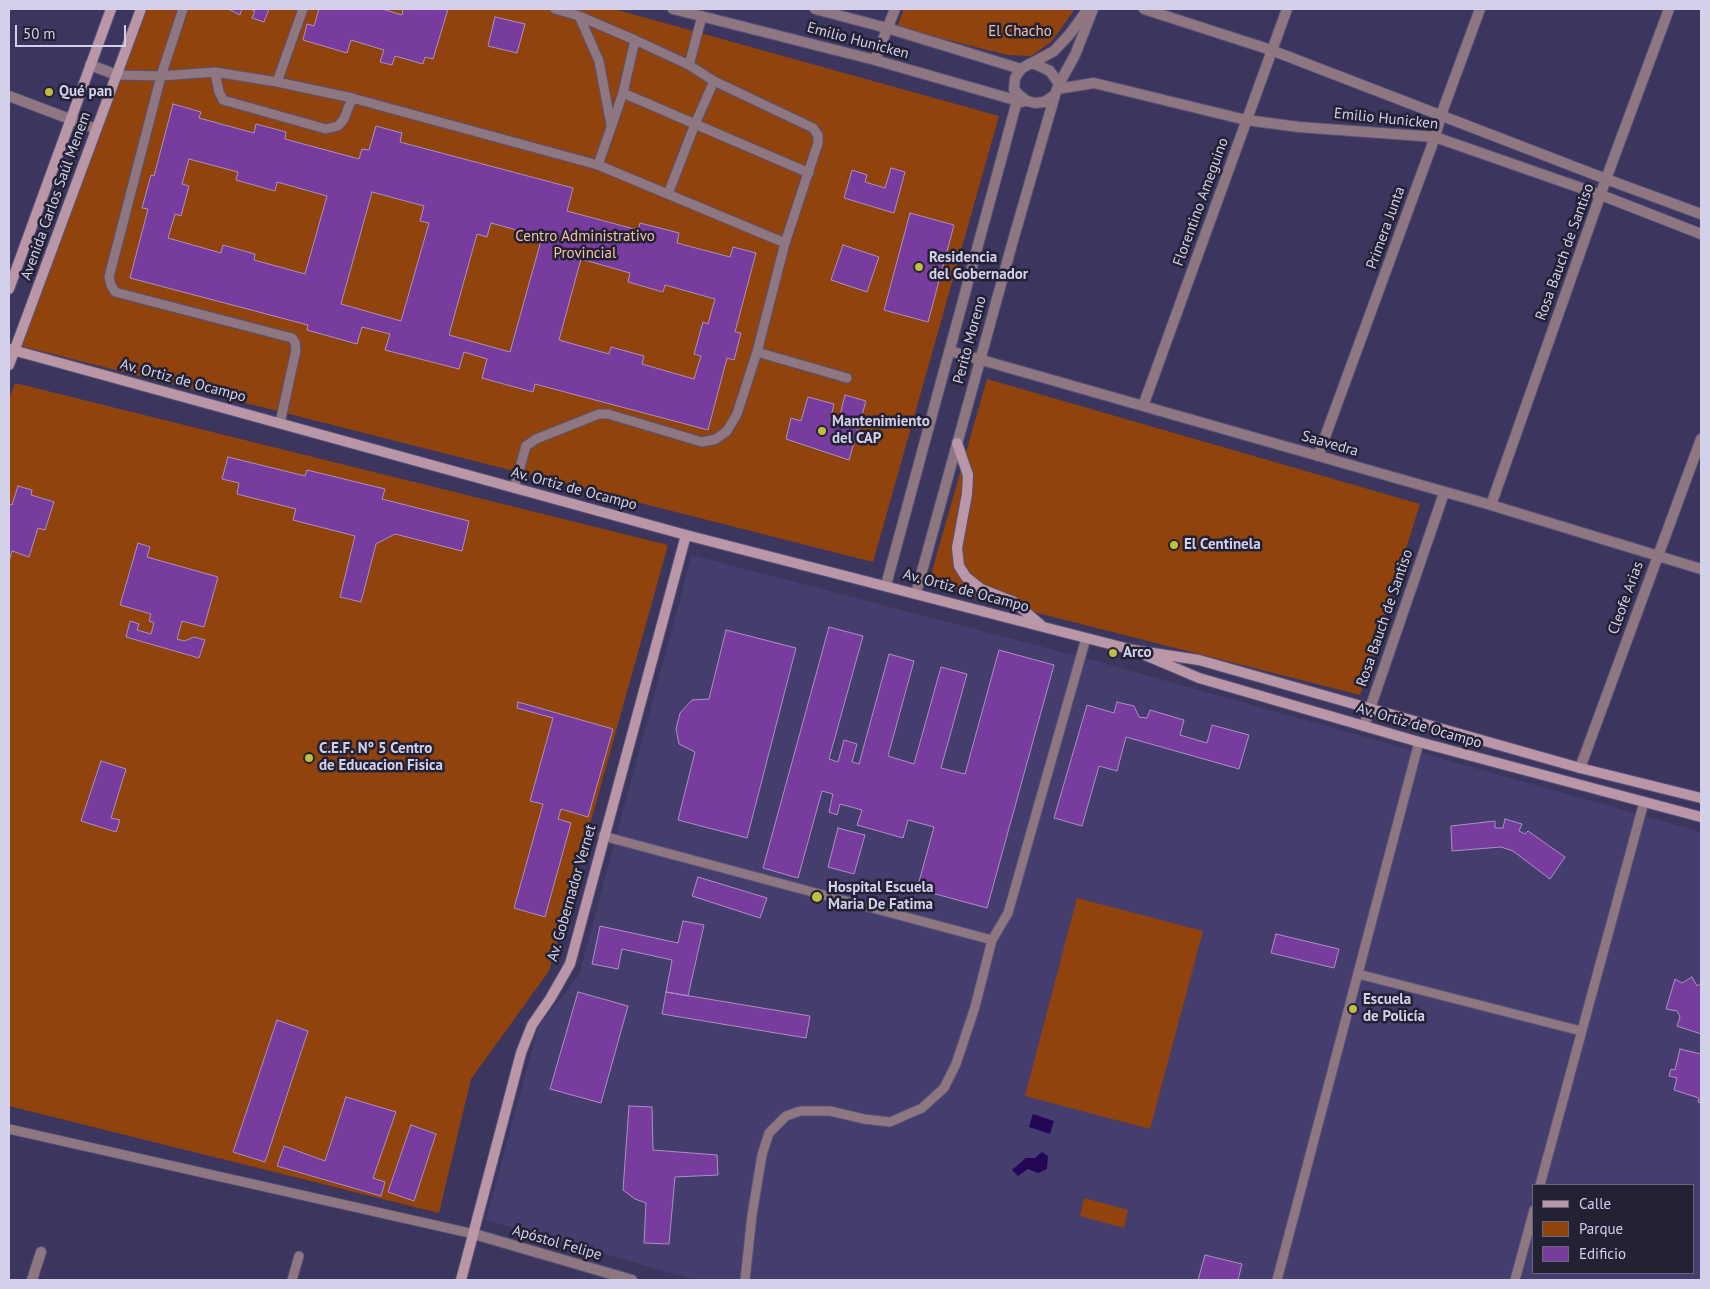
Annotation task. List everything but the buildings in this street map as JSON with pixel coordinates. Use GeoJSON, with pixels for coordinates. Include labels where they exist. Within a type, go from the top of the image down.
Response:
{"type":"FeatureCollection","features":[{"type":"Feature","properties":{"kind":"main road"},"geometry":{"type":"LineString","coordinates":[[9,289],[111,9]]}},
{"type":"Feature","properties":{"kind":"main road","name":"Avenida Carlos Saúl Menem"},"geometry":{"type":"LineString","coordinates":[[9,365],[12,350],[141,9]]}},
{"type":"Feature","properties":{"kind":"main road","name":"Av. Ortiz de Ocampo"},"geometry":{"type":"LineString","coordinates":[[12,350],[686,535],[1133,650],[1199,660],[1580,768],[1701,798]]}},
{"type":"Feature","properties":{"kind":"main road"},"geometry":{"type":"LineString","coordinates":[[957,444],[968,475],[967,494],[957,548],[959,566],[966,577],[980,589],[1014,602],[1044,627]]}},
{"type":"Feature","properties":{"kind":"main road","name":"Av. Gobernador Vernet"},"geometry":{"type":"LineString","coordinates":[[461,1280],[521,1052],[532,1025],[550,999],[570,964],[686,535]]}},
{"type":"Feature","properties":{"kind":"main road","name":"Av. Ortiz de Ocampo"},"geometry":{"type":"LineString","coordinates":[[1133,650],[1199,678],[1419,742],[1701,817]]}},
{"type":"Feature","properties":{"kind":"street","name":"Emilio Hunicken"},"geometry":{"type":"LineString","coordinates":[[673,9],[703,13],[1017,101],[1044,102],[1057,89],[1094,83],[1246,120],[1299,127],[1435,137],[1601,195],[1701,234]]}},
{"type":"Feature","properties":{"kind":"street","name":"Emilio Hunicken"},"geometry":{"type":"LineString","coordinates":[[815,9],[1025,67],[1041,66],[1050,71],[1057,89]]}},
{"type":"Feature","properties":{"kind":"street"},"geometry":{"type":"LineString","coordinates":[[875,60],[895,9]]}},
{"type":"Feature","properties":{"kind":"street"},"geometry":{"type":"LineString","coordinates":[[1036,103],[1027,101],[1019,95],[1014,89],[1015,78],[1025,67],[1054,51],[1088,9]]}},
{"type":"Feature","properties":{"kind":"street","name":"Perito Moreno"},"geometry":{"type":"LineString","coordinates":[[916,593],[1057,89],[1075,55],[1093,9]]}},
{"type":"Feature","properties":{"kind":"street","name":"Emilio Hunicken"},"geometry":{"type":"LineString","coordinates":[[1144,9],[1271,50],[1606,180],[1701,214]]}},
{"type":"Feature","properties":{"kind":"street","name":"Florentino Ameguino"},"geometry":{"type":"LineString","coordinates":[[1143,406],[1286,9]]}},
{"type":"Feature","properties":{"kind":"street","name":"Primera Junta"},"geometry":{"type":"LineString","coordinates":[[1318,456],[1480,9]]}},
{"type":"Feature","properties":{"kind":"street","name":"Rosa Bauch de Santiso"},"geometry":{"type":"LineString","coordinates":[[1491,505],[1606,180],[1669,9]]}},
{"type":"Feature","properties":{"kind":"street"},"geometry":{"type":"LineString","coordinates":[[90,65],[117,74]]}},
{"type":"Feature","properties":{"kind":"street","name":"Perito Moreno"},"geometry":{"type":"LineString","coordinates":[[886,586],[1017,101],[1014,89]]}},
{"type":"Feature","properties":{"kind":"street"},"geometry":{"type":"LineString","coordinates":[[9,96],[96,128]]}},
{"type":"Feature","properties":{"kind":"street","name":"Saavedra"},"geometry":{"type":"LineString","coordinates":[[950,351],[1491,505],[1701,569]]}},
{"type":"Feature","properties":{"kind":"street","name":"Cleofe Arias"},"geometry":{"type":"LineString","coordinates":[[1580,768],[1701,439]]}},
{"type":"Feature","properties":{"kind":"street","name":"Rosa Bauch de Santiso"},"geometry":{"type":"LineString","coordinates":[[1364,726],[1444,492]]}},
{"type":"Feature","properties":{"kind":"street","name":"Apóstol Felipe"},"geometry":{"type":"LineString","coordinates":[[474,1234],[632,1280]]}},
{"type":"Feature","properties":{"kind":"street"},"geometry":{"type":"LineString","coordinates":[[32,1280],[41,1252]]}},
{"type":"Feature","properties":{"kind":"lane"},"geometry":{"type":"LineString","coordinates":[[183,9],[161,76],[109,277],[115,292],[292,338],[295,342],[296,350],[280,423]]}},
{"type":"Feature","properties":{"kind":"lane"},"geometry":{"type":"LineString","coordinates":[[277,82],[303,9]]}},
{"type":"Feature","properties":{"kind":"lane"},"geometry":{"type":"LineString","coordinates":[[514,488],[526,446],[536,439],[599,414],[608,414],[702,442],[716,439],[727,431],[738,414],[757,352],[785,244],[818,143],[818,135],[813,128],[714,81],[689,66],[635,40],[579,16],[555,9]]}},
{"type":"Feature","properties":{"kind":"lane"},"geometry":{"type":"LineString","coordinates":[[689,66],[703,13]]}},
{"type":"Feature","properties":{"kind":"lane"},"geometry":{"type":"LineString","coordinates":[[579,16],[599,61],[611,127]]}},
{"type":"Feature","properties":{"kind":"lane"},"geometry":{"type":"LineString","coordinates":[[598,165],[623,93],[635,40]]}},
{"type":"Feature","properties":{"kind":"lane"},"geometry":{"type":"LineString","coordinates":[[117,74],[161,76],[214,72],[277,82],[352,98],[598,165],[785,244]]}},
{"type":"Feature","properties":{"kind":"lane"},"geometry":{"type":"LineString","coordinates":[[214,72],[219,92],[224,100],[232,104],[326,129],[338,126],[344,119],[352,98]]}},
{"type":"Feature","properties":{"kind":"lane"},"geometry":{"type":"LineString","coordinates":[[668,194],[714,81]]}},
{"type":"Feature","properties":{"kind":"lane"},"geometry":{"type":"LineString","coordinates":[[623,93],[809,172]]}},
{"type":"Feature","properties":{"kind":"lane"},"geometry":{"type":"LineString","coordinates":[[757,352],[847,378]]}},
{"type":"Feature","properties":{"kind":"lane"},"geometry":{"type":"LineString","coordinates":[[745,1280],[752,1215],[762,1155],[770,1133],[786,1116],[800,1111],[830,1111],[890,1122],[922,1108],[944,1088],[956,1064],[975,1007],[992,940],[1008,913],[1086,638]]}},
{"type":"Feature","properties":{"kind":"lane"},"geometry":{"type":"LineString","coordinates":[[1277,1280],[1419,742]]}},
{"type":"Feature","properties":{"kind":"lane"},"geometry":{"type":"LineString","coordinates":[[1540,1184],[1644,802]]}},
{"type":"Feature","properties":{"kind":"lane"},"geometry":{"type":"LineString","coordinates":[[604,836],[992,940]]}},
{"type":"Feature","properties":{"kind":"lane"},"geometry":{"type":"LineString","coordinates":[[1358,974],[1581,1031]]}},
{"type":"Feature","properties":{"kind":"lane"},"geometry":{"type":"LineString","coordinates":[[9,1129],[474,1234]]}},
{"type":"Feature","properties":{"kind":"lane"},"geometry":{"type":"LineString","coordinates":[[1515,1280],[1532,1217]]}},
{"type":"Feature","properties":{"kind":"lane"},"geometry":{"type":"LineString","coordinates":[[292,1280],[299,1256]]}},
{"type":"Feature","properties":{"kind":"shaded area"},"geometry":{"type":"Polygon","coordinates":[[[692,555],[1096,661],[1701,832],[1701,1280],[696,1280],[486,1220],[538,1028],[579,975],[692,555]]]}},
{"type":"Feature","properties":{"kind":"shaded area"},"geometry":{"type":"Polygon","coordinates":[[[1033,1114],[1054,1121],[1050,1134],[1029,1127],[1033,1114]]]}},
{"type":"Feature","properties":{"kind":"shaded area"},"geometry":{"type":"Polygon","coordinates":[[[1042,1152],[1048,1156],[1047,1169],[1038,1173],[1028,1169],[1018,1176],[1012,1170],[1026,1158],[1035,1158],[1042,1152]]]}},
{"type":"Feature","properties":{"kind":"green space","name":"Centro Administrativo Provincial"},"geometry":{"type":"Polygon","coordinates":[[[145,9],[614,9],[999,116],[873,562],[21,346],[145,9]]]}},
{"type":"Feature","properties":{"kind":"green space","name":"El Chacho"},"geometry":{"type":"Polygon","coordinates":[[[904,9],[1075,9],[1051,42],[1031,56],[1007,55],[897,27],[904,9]]]}},
{"type":"Feature","properties":{"kind":"green space","name":"El Centinela"},"geometry":{"type":"Polygon","coordinates":[[[987,379],[1420,504],[1360,695],[928,585],[987,379]]]}},
{"type":"Feature","properties":{"kind":"green space","name":"C.E.F. N° 5 Centro de Educacion Fisica"},"geometry":{"type":"Polygon","coordinates":[[[15,383],[668,545],[549,971],[471,1079],[439,1213],[9,1106],[9,400],[15,383]]]}},
{"type":"Feature","properties":{"kind":"green space"},"geometry":{"type":"Polygon","coordinates":[[[1077,898],[1203,931],[1150,1129],[1025,1096],[1077,898]]]}},
{"type":"Feature","properties":{"kind":"green space"},"geometry":{"type":"Polygon","coordinates":[[[1084,1198],[1128,1210],[1124,1228],[1080,1216],[1084,1198]]]}},
{"type":"Feature","properties":{"kind":"place","name":"Qué pan"},"geometry":{"type":"Point","coordinates":[49,92]}},
{"type":"Feature","properties":{"kind":"place","name":"Residencia del Gobernador"},"geometry":{"type":"Point","coordinates":[919,267]}},
{"type":"Feature","properties":{"kind":"place","name":"Mantenimiento del CAP"},"geometry":{"type":"Point","coordinates":[822,431]}},
{"type":"Feature","properties":{"kind":"place","name":"El Centinela"},"geometry":{"type":"Point","coordinates":[1174,545]}},
{"type":"Feature","properties":{"kind":"place","name":"Arco"},"geometry":{"type":"Point","coordinates":[1113,653]}},
{"type":"Feature","properties":{"kind":"place","name":"C.E.F. N° 5 Centro de Educacion Fisica"},"geometry":{"type":"Point","coordinates":[309,758]}},
{"type":"Feature","properties":{"kind":"place","name":"Hospital Escuela Maria De Fatima"},"geometry":{"type":"Point","coordinates":[817,897]}},
{"type":"Feature","properties":{"kind":"place","name":"Escuela de Policía"},"geometry":{"type":"Point","coordinates":[1353,1009]}}]}
